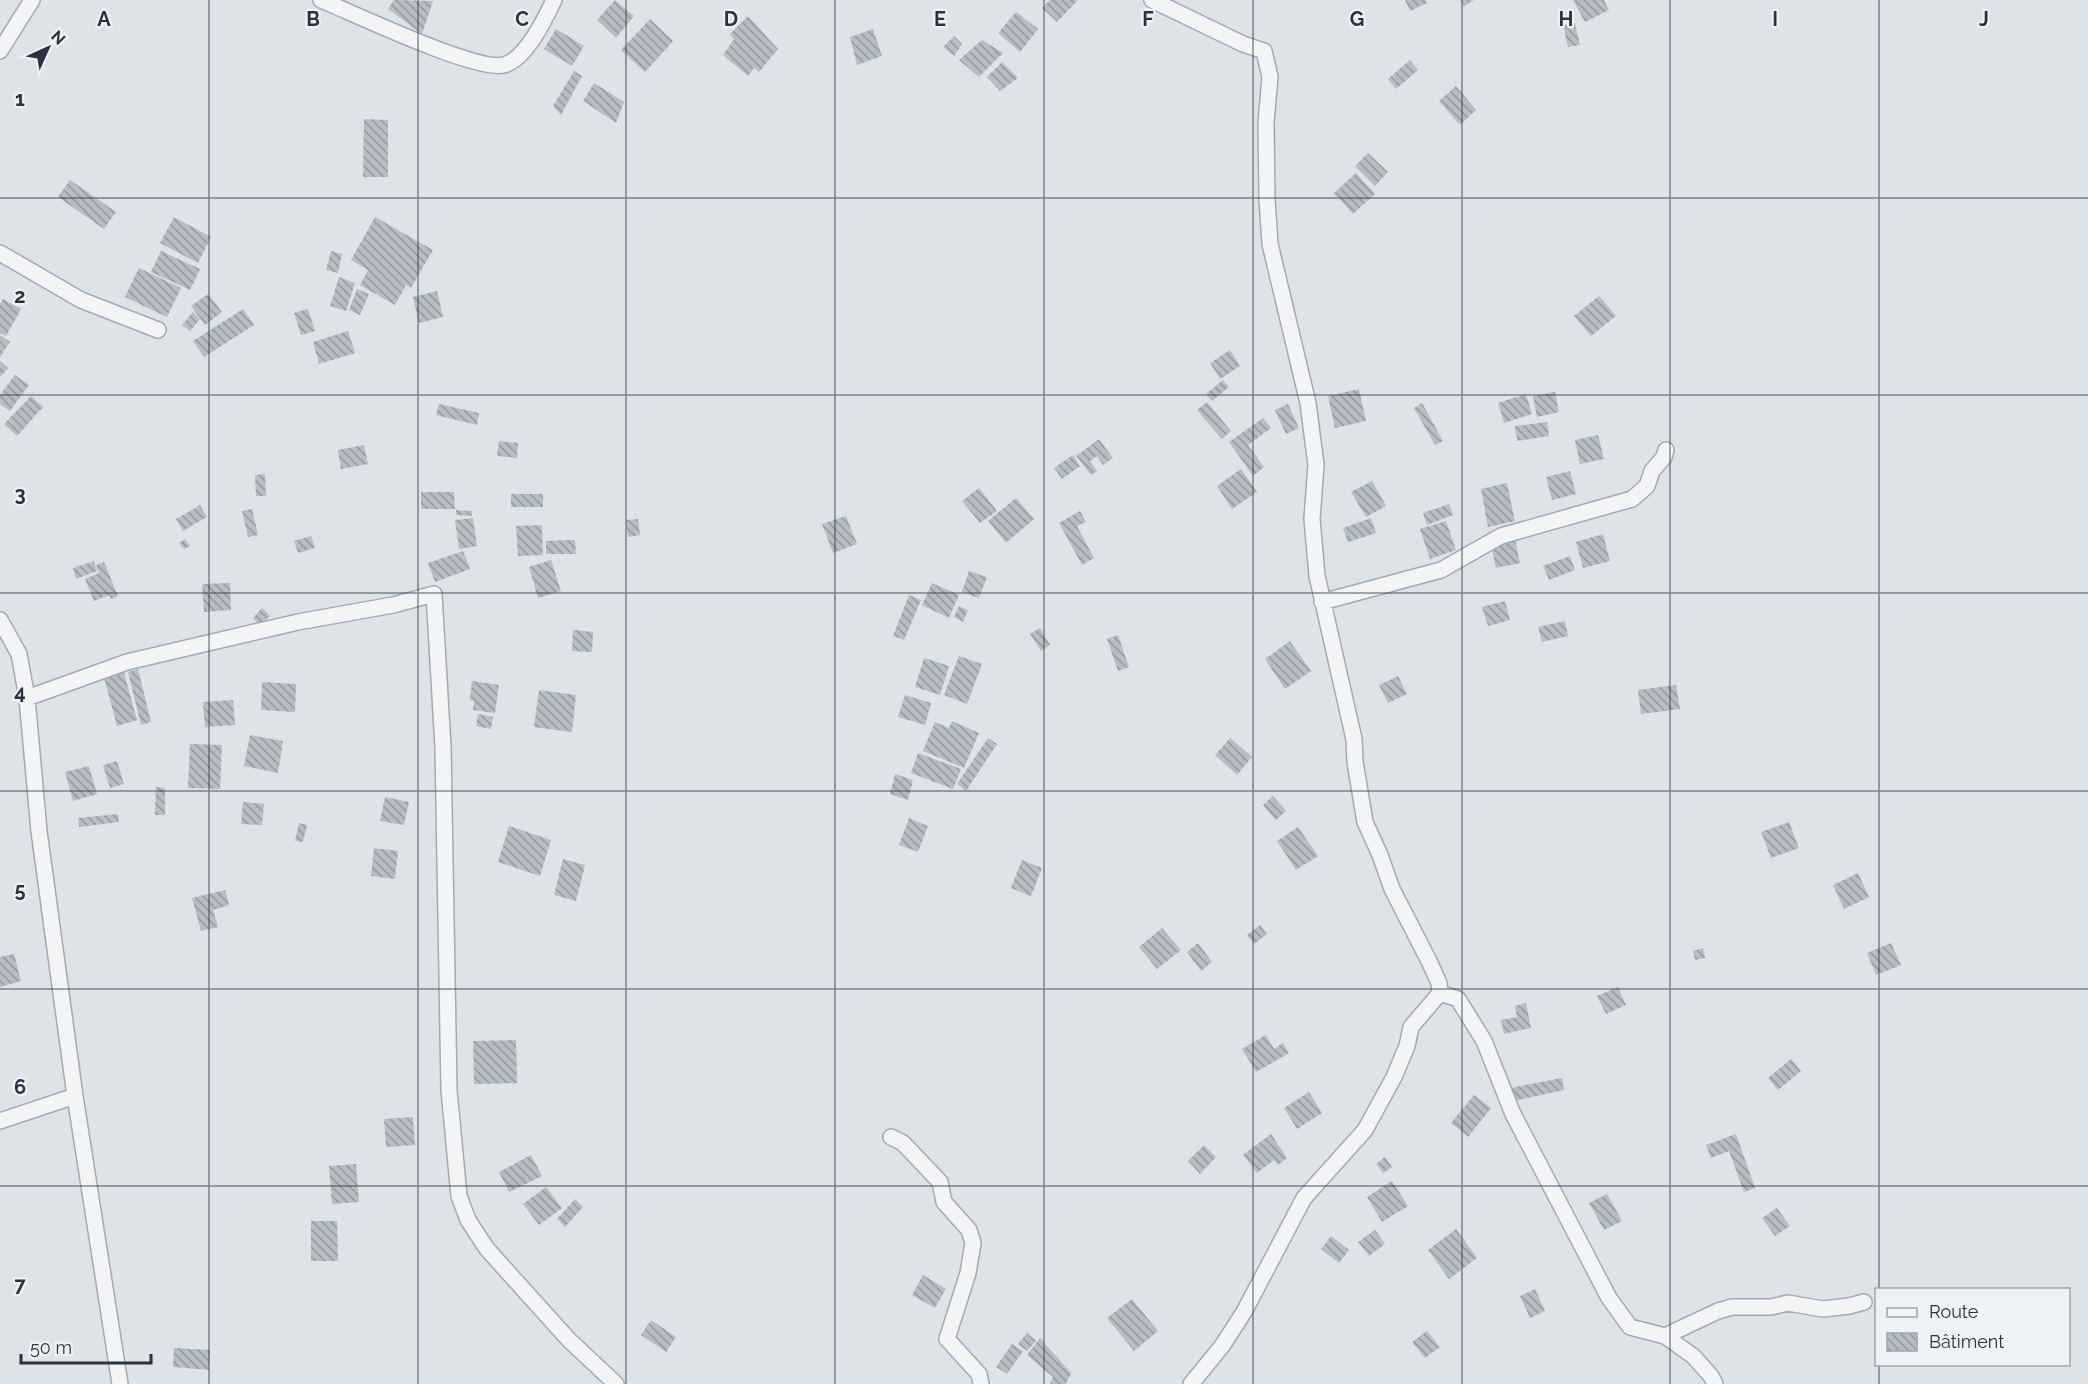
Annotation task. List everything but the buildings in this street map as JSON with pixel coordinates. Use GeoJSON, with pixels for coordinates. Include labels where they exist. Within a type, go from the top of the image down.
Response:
{"type":"FeatureCollection","features":[{"type":"Feature","properties":{"kind":"street"},"geometry":{"type":"LineString","coordinates":[[0,51],[32,0]]}},
{"type":"Feature","properties":{"kind":"street"},"geometry":{"type":"LineString","coordinates":[[321,0],[438,49],[474,61],[502,65],[518,55],[533,39],[545,21],[554,0]]}},
{"type":"Feature","properties":{"kind":"street"},"geometry":{"type":"LineString","coordinates":[[1152,0],[1243,44],[1264,51],[1270,77],[1266,122],[1266,188],[1270,244],[1305,391],[1314,440],[1316,465],[1312,519],[1317,576],[1353,739],[1365,822],[1392,890],[1439,983],[1440,993],[1411,1027],[1407,1046],[1394,1077],[1365,1130],[1304,1198],[1244,1312],[1222,1346],[1191,1384]]}},
{"type":"Feature","properties":{"kind":"street"},"geometry":{"type":"LineString","coordinates":[[0,253],[81,300],[158,330]]}},
{"type":"Feature","properties":{"kind":"street"},"geometry":{"type":"LineString","coordinates":[[1322,602],[1441,570],[1501,536],[1632,500],[1647,486],[1652,471],[1664,457],[1666,450]]}},
{"type":"Feature","properties":{"kind":"street"},"geometry":{"type":"LineString","coordinates":[[27,698],[127,662],[298,622],[393,605],[434,594],[443,747],[449,1090],[459,1196],[468,1220],[487,1250],[569,1340],[616,1384]]}},
{"type":"Feature","properties":{"kind":"street"},"geometry":{"type":"LineString","coordinates":[[0,620],[19,654],[27,698],[39,831],[75,1096],[118,1382]]}},
{"type":"Feature","properties":{"kind":"street"},"geometry":{"type":"LineString","coordinates":[[1440,993],[1458,999],[1484,1041],[1512,1114],[1609,1298],[1630,1326],[1665,1336],[1693,1356],[1715,1384]]}},
{"type":"Feature","properties":{"kind":"street"},"geometry":{"type":"LineString","coordinates":[[0,1121],[75,1096]]}},
{"type":"Feature","properties":{"kind":"street"},"geometry":{"type":"LineString","coordinates":[[891,1137],[903,1143],[940,1182],[944,1202],[969,1230],[973,1243],[968,1273],[947,1338],[979,1374],[981,1384]]}},
{"type":"Feature","properties":{"kind":"street"},"geometry":{"type":"LineString","coordinates":[[1665,1336],[1718,1311],[1732,1307],[1771,1307],[1788,1303],[1823,1309],[1864,1302]]}}]}
